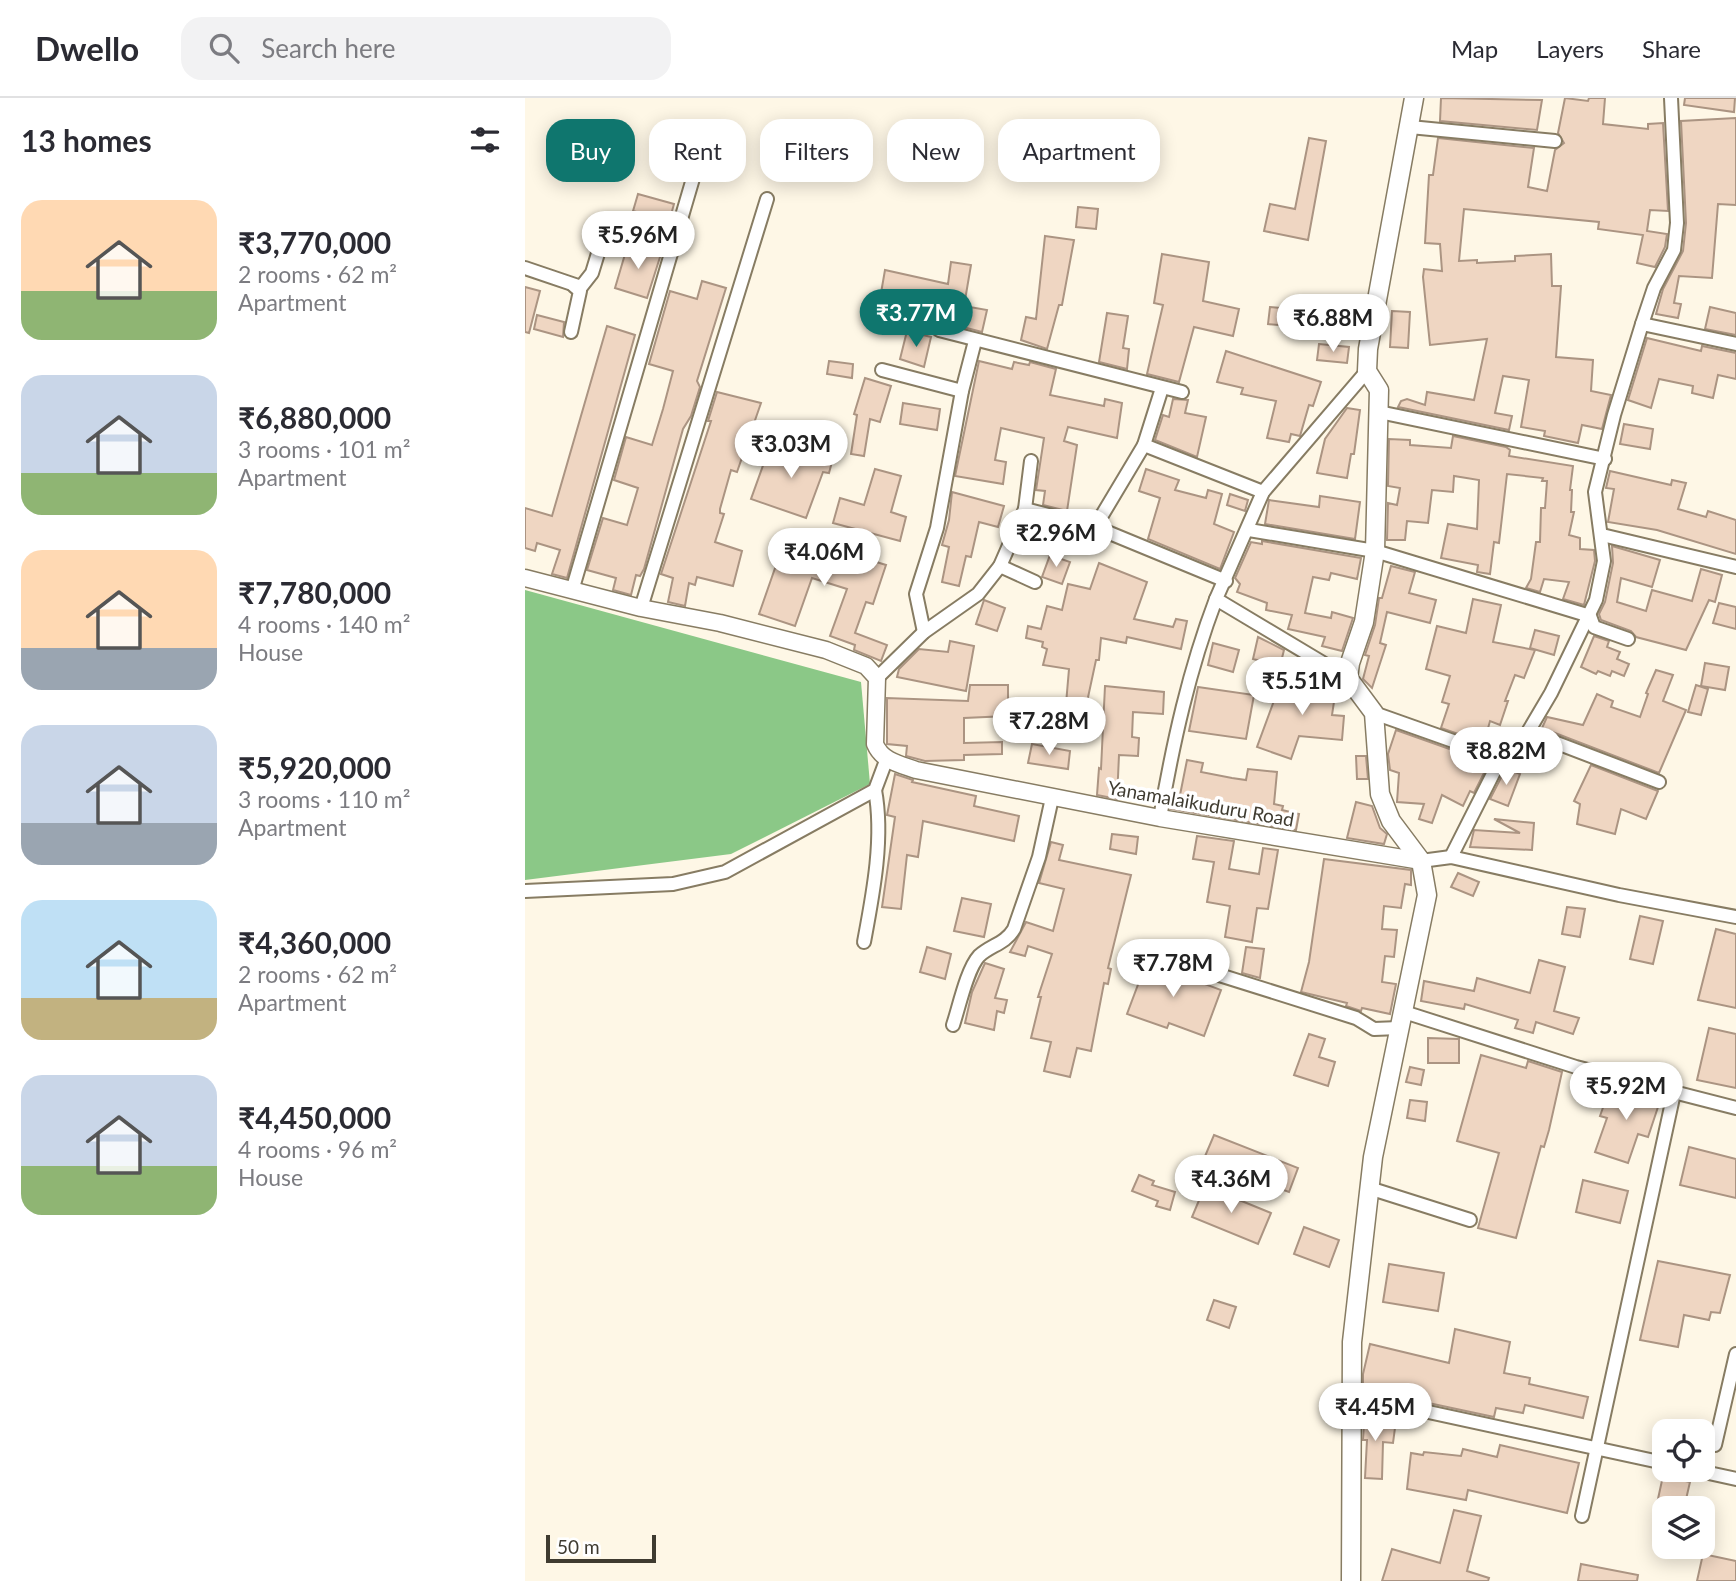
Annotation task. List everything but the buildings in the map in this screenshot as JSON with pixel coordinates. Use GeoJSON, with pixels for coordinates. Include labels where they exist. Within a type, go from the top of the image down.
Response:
{"type":"FeatureCollection","features":[{"type":"Feature","properties":{"kind":"main road"},"geometry":{"type":"LineString","coordinates":[[1351,1581],[1352,1342],[1369,1188],[1427,895],[1421,861],[1391,821],[1380,794],[1374,713],[1348,678],[1350,663],[1364,622],[1375,551],[1379,390],[1367,371],[1368,349],[1414,98]]}},
{"type":"Feature","properties":{"kind":"street"},"geometry":{"type":"LineString","coordinates":[[1451,857],[1501,758],[1528,732],[1590,616],[1604,561],[1595,502],[1614,415],[1654,288],[1675,242],[1677,223],[1671,98]]}},
{"type":"Feature","properties":{"kind":"street"},"geometry":{"type":"LineString","coordinates":[[1410,127],[1555,141]]}},
{"type":"Feature","properties":{"kind":"street"},"geometry":{"type":"LineString","coordinates":[[572,591],[692,182]]}},
{"type":"Feature","properties":{"kind":"street"},"geometry":{"type":"LineString","coordinates":[[641,608],[767,199]]}},
{"type":"Feature","properties":{"kind":"street"},"geometry":{"type":"LineString","coordinates":[[525,268],[581,287],[592,273],[599,250]]}},
{"type":"Feature","properties":{"kind":"street"},"geometry":{"type":"LineString","coordinates":[[571,332],[580,298],[580,291],[574,286]]}},
{"type":"Feature","properties":{"kind":"street"},"geometry":{"type":"LineString","coordinates":[[1642,324],[1736,344]]}},
{"type":"Feature","properties":{"kind":"street"},"geometry":{"type":"LineString","coordinates":[[939,330],[1181,392]]}},
{"type":"Feature","properties":{"kind":"street"},"geometry":{"type":"LineString","coordinates":[[923,632],[916,594],[937,528],[975,341]]}},
{"type":"Feature","properties":{"kind":"street"},"geometry":{"type":"LineString","coordinates":[[882,370],[963,391]]}},
{"type":"Feature","properties":{"kind":"street"},"geometry":{"type":"LineString","coordinates":[[1160,818],[1169,763],[1198,647],[1263,492],[1367,371]]}},
{"type":"Feature","properties":{"kind":"street"},"geometry":{"type":"LineString","coordinates":[[1095,527],[1144,445],[1162,388]]}},
{"type":"Feature","properties":{"kind":"street"},"geometry":{"type":"LineString","coordinates":[[1378,412],[1605,459]]}},
{"type":"Feature","properties":{"kind":"street"},"geometry":{"type":"LineString","coordinates":[[1144,445],[1263,492]]}},
{"type":"Feature","properties":{"kind":"street"},"geometry":{"type":"LineString","coordinates":[[864,942],[876,847],[879,806],[876,790],[887,758],[879,753],[875,744],[877,678],[923,632],[978,594],[1000,566],[1025,509],[1031,461]]}},
{"type":"Feature","properties":{"kind":"street"},"geometry":{"type":"LineString","coordinates":[[1025,509],[1095,527],[1226,581]]}},
{"type":"Feature","properties":{"kind":"street"},"geometry":{"type":"LineString","coordinates":[[1249,530],[1375,551],[1590,616]]}},
{"type":"Feature","properties":{"kind":"street"},"geometry":{"type":"LineString","coordinates":[[1602,534],[1736,567]]}},
{"type":"Feature","properties":{"kind":"street"},"geometry":{"type":"LineString","coordinates":[[1000,566],[1035,582]]}},
{"type":"Feature","properties":{"kind":"street"},"geometry":{"type":"LineString","coordinates":[[525,578],[641,608],[720,623],[826,650],[866,666],[877,678]]}},
{"type":"Feature","properties":{"kind":"street"},"geometry":{"type":"LineString","coordinates":[[1216,599],[1348,678]]}},
{"type":"Feature","properties":{"kind":"street"},"geometry":{"type":"LineString","coordinates":[[1590,616],[1594,627],[1628,639]]}},
{"type":"Feature","properties":{"kind":"street"},"geometry":{"type":"LineString","coordinates":[[1374,713],[1501,758]]}},
{"type":"Feature","properties":{"kind":"street"},"geometry":{"type":"LineString","coordinates":[[1528,732],[1658,782]]}},
{"type":"Feature","properties":{"kind":"street","name":"Yanamalaikuduru Road"},"geometry":{"type":"LineString","coordinates":[[887,758],[916,769],[1052,798],[1421,861]]}},
{"type":"Feature","properties":{"kind":"street"},"geometry":{"type":"LineString","coordinates":[[525,891],[673,884],[725,872],[876,790]]}},
{"type":"Feature","properties":{"kind":"street"},"geometry":{"type":"LineString","coordinates":[[953,1025],[974,962],[989,949],[1008,939],[1014,929],[1039,857],[1052,798]]}},
{"type":"Feature","properties":{"kind":"street"},"geometry":{"type":"LineString","coordinates":[[1421,861],[1451,857],[1619,895],[1736,917]]}},
{"type":"Feature","properties":{"kind":"street"},"geometry":{"type":"LineString","coordinates":[[1178,962],[1356,1018],[1374,1029],[1402,1020],[1736,1108]]}},
{"type":"Feature","properties":{"kind":"street"},"geometry":{"type":"LineString","coordinates":[[1582,1516],[1674,1093]]}},
{"type":"Feature","properties":{"kind":"street"},"geometry":{"type":"LineString","coordinates":[[1369,1188],[1471,1220]]}},
{"type":"Feature","properties":{"kind":"street"},"geometry":{"type":"LineString","coordinates":[[1715,1445],[1736,1354]]}},
{"type":"Feature","properties":{"kind":"street"},"geometry":{"type":"LineString","coordinates":[[1350,1395],[1652,1460]]}},
{"type":"Feature","properties":{"kind":"street"},"geometry":{"type":"LineString","coordinates":[[1715,1474],[1736,1479]]}},
{"type":"Feature","properties":{"kind":"shaded area"},"geometry":{"type":"Polygon","coordinates":[[[525,590],[861,682],[870,784],[731,854],[525,880],[525,590]]]}}]}
